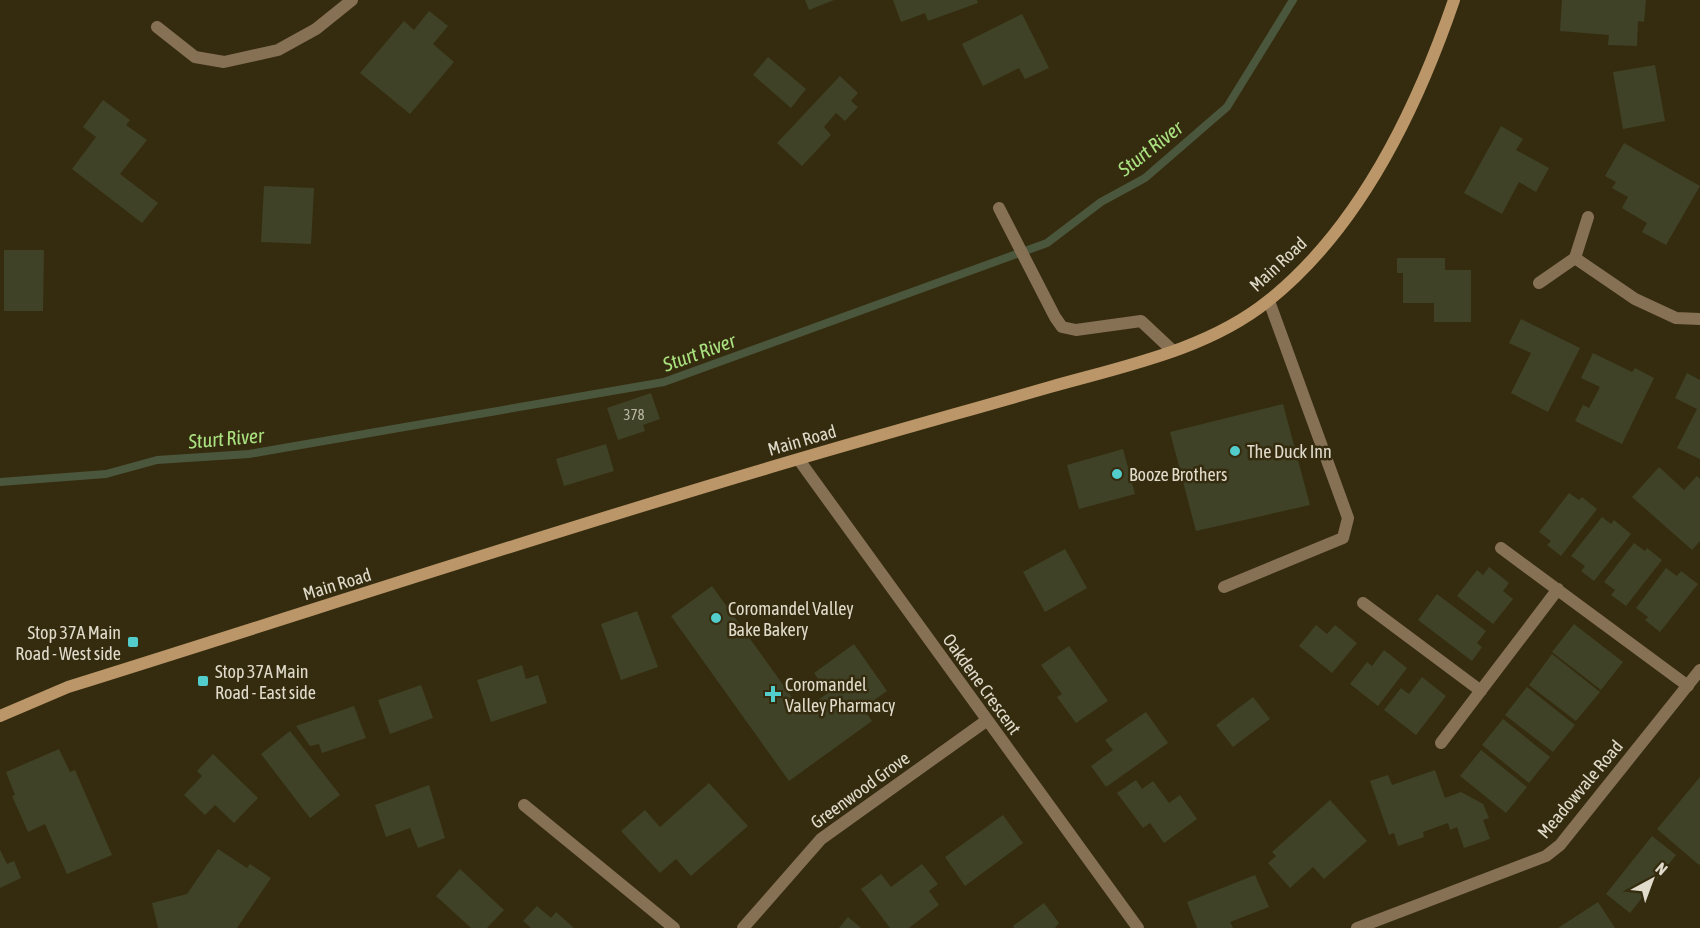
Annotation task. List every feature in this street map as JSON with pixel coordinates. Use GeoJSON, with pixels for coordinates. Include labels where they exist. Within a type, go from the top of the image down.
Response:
{"type":"FeatureCollection","features":[{"type":"Feature","properties":{"kind":"main road","name":"Main Road"},"geometry":{"type":"LineString","coordinates":[[0,716],[69,687],[799,460],[1173,351],[1229,327],[1269,301],[1321,249],[1359,202],[1405,119],[1435,57],[1454,0]]}},
{"type":"Feature","properties":{"kind":"street"},"geometry":{"type":"LineString","coordinates":[[157,27],[195,57],[224,62],[278,50],[316,29],[352,0]]}},
{"type":"Feature","properties":{"kind":"street"},"geometry":{"type":"LineString","coordinates":[[999,208],[1062,327],[1076,330],[1142,321],[1173,351]]}},
{"type":"Feature","properties":{"kind":"street"},"geometry":{"type":"LineString","coordinates":[[1539,283],[1575,258],[1588,218]]}},
{"type":"Feature","properties":{"kind":"street"},"geometry":{"type":"LineString","coordinates":[[1575,258],[1635,299],[1676,318],[1700,319]]}},
{"type":"Feature","properties":{"kind":"street"},"geometry":{"type":"LineString","coordinates":[[1224,586],[1343,538],[1348,518],[1269,301]]}},
{"type":"Feature","properties":{"kind":"street","name":"Oakdene Crescent"},"geometry":{"type":"LineString","coordinates":[[799,460],[1138,928]]}},
{"type":"Feature","properties":{"kind":"street"},"geometry":{"type":"LineString","coordinates":[[1501,548],[1688,686]]}},
{"type":"Feature","properties":{"kind":"street"},"geometry":{"type":"LineString","coordinates":[[1441,743],[1558,590]]}},
{"type":"Feature","properties":{"kind":"street"},"geometry":{"type":"LineString","coordinates":[[1363,603],[1481,692]]}},
{"type":"Feature","properties":{"kind":"street","name":"Meadowvale Road"},"geometry":{"type":"LineString","coordinates":[[1356,928],[1546,856],[1560,845],[1700,670]]}},
{"type":"Feature","properties":{"kind":"street","name":"Greenwood Grove"},"geometry":{"type":"LineString","coordinates":[[743,928],[821,839],[986,721]]}},
{"type":"Feature","properties":{"kind":"street"},"geometry":{"type":"LineString","coordinates":[[524,805],[674,928]]}},
{"type":"Feature","properties":{"kind":"building"},"geometry":{"type":"Polygon","coordinates":[[[805,0],[834,0],[809,10],[805,0]]]}},
{"type":"Feature","properties":{"kind":"building"},"geometry":{"type":"Polygon","coordinates":[[[893,0],[977,0],[978,3],[928,21],[925,13],[901,22],[893,0]]]}},
{"type":"Feature","properties":{"kind":"building"},"geometry":{"type":"Polygon","coordinates":[[[1562,0],[1646,0],[1644,22],[1638,21],[1637,46],[1608,45],[1609,35],[1560,31],[1562,0]]]}},
{"type":"Feature","properties":{"kind":"building"},"geometry":{"type":"Polygon","coordinates":[[[429,11],[448,26],[433,44],[454,62],[410,114],[360,73],[404,21],[414,30],[429,11]]]}},
{"type":"Feature","properties":{"kind":"building"},"geometry":{"type":"Polygon","coordinates":[[[1022,14],[1049,68],[1025,79],[1019,68],[983,86],[962,44],[1022,14]]]}},
{"type":"Feature","properties":{"kind":"building"},"geometry":{"type":"Polygon","coordinates":[[[768,57],[806,89],[791,108],[753,75],[768,57]]]}},
{"type":"Feature","properties":{"kind":"building"},"geometry":{"type":"Polygon","coordinates":[[[1655,65],[1665,121],[1623,129],[1613,72],[1655,65]]]}},
{"type":"Feature","properties":{"kind":"building"},"geometry":{"type":"Polygon","coordinates":[[[840,76],[858,93],[851,101],[858,107],[845,121],[836,113],[824,127],[831,135],[802,166],[777,143],[840,76]]]}},
{"type":"Feature","properties":{"kind":"building"},"geometry":{"type":"Polygon","coordinates":[[[103,100],[130,120],[126,125],[147,140],[120,174],[158,203],[142,223],[72,169],[96,137],[83,127],[103,100]]]}},
{"type":"Feature","properties":{"kind":"building"},"geometry":{"type":"Polygon","coordinates":[[[1501,126],[1523,139],[1516,150],[1549,168],[1536,192],[1519,182],[1502,214],[1464,193],[1501,126]]]}},
{"type":"Feature","properties":{"kind":"building"},"geometry":{"type":"Polygon","coordinates":[[[1624,143],[1700,186],[1666,245],[1642,232],[1647,223],[1622,208],[1628,197],[1612,188],[1616,182],[1605,176],[1624,143]]]}},
{"type":"Feature","properties":{"kind":"building"},"geometry":{"type":"Polygon","coordinates":[[[264,186],[314,188],[311,244],[261,242],[264,186]]]}},
{"type":"Feature","properties":{"kind":"building"},"geometry":{"type":"Polygon","coordinates":[[[4,250],[44,250],[43,311],[4,311],[4,250]]]}},
{"type":"Feature","properties":{"kind":"building"},"geometry":{"type":"Polygon","coordinates":[[[1397,258],[1445,258],[1445,270],[1471,270],[1471,322],[1434,322],[1434,303],[1403,303],[1403,273],[1397,273],[1397,258]]]}},
{"type":"Feature","properties":{"kind":"building"},"geometry":{"type":"Polygon","coordinates":[[[1521,319],[1580,348],[1548,412],[1511,393],[1531,353],[1509,343],[1521,319]]]}},
{"type":"Feature","properties":{"kind":"building"},"geometry":{"type":"Polygon","coordinates":[[[1593,353],[1632,372],[1635,368],[1654,378],[1622,444],[1575,421],[1583,405],[1589,408],[1600,387],[1581,378],[1593,353]]]}},
{"type":"Feature","properties":{"kind":"building"},"geometry":{"type":"Polygon","coordinates":[[[1687,373],[1700,380],[1700,459],[1677,448],[1697,409],[1675,398],[1687,373]]]}},
{"type":"Feature","properties":{"kind":"building"},"geometry":{"type":"Polygon","coordinates":[[[651,393],[660,419],[643,425],[645,431],[618,440],[607,408],[651,393]]]}},
{"type":"Feature","properties":{"kind":"building"},"geometry":{"type":"Polygon","coordinates":[[[1283,404],[1310,505],[1196,531],[1170,432],[1283,404]]]}},
{"type":"Feature","properties":{"kind":"building"},"geometry":{"type":"Polygon","coordinates":[[[606,444],[614,471],[564,486],[556,459],[606,444]]]}},
{"type":"Feature","properties":{"kind":"building"},"geometry":{"type":"Polygon","coordinates":[[[1123,449],[1135,494],[1079,509],[1067,465],[1123,449]]]}},
{"type":"Feature","properties":{"kind":"building"},"geometry":{"type":"Polygon","coordinates":[[[1659,467],[1684,490],[1697,476],[1700,479],[1700,541],[1692,550],[1632,497],[1659,467]]]}},
{"type":"Feature","properties":{"kind":"building"},"geometry":{"type":"Polygon","coordinates":[[[1569,493],[1579,500],[1582,497],[1597,509],[1561,556],[1547,545],[1551,541],[1539,532],[1569,493]]]}},
{"type":"Feature","properties":{"kind":"building"},"geometry":{"type":"Polygon","coordinates":[[[1602,517],[1611,524],[1614,520],[1631,534],[1594,581],[1581,571],[1585,566],[1571,556],[1602,517]]]}},
{"type":"Feature","properties":{"kind":"building"},"geometry":{"type":"Polygon","coordinates":[[[1634,543],[1645,551],[1647,548],[1662,560],[1626,606],[1611,595],[1615,590],[1604,582],[1634,543]]]}},
{"type":"Feature","properties":{"kind":"building"},"geometry":{"type":"Polygon","coordinates":[[[1065,549],[1087,588],[1045,612],[1023,572],[1065,549]]]}},
{"type":"Feature","properties":{"kind":"building"},"geometry":{"type":"Polygon","coordinates":[[[1489,567],[1509,583],[1503,591],[1513,599],[1493,624],[1457,596],[1477,570],[1483,575],[1489,567]]]}},
{"type":"Feature","properties":{"kind":"building"},"geometry":{"type":"Polygon","coordinates":[[[1666,568],[1677,576],[1681,571],[1698,584],[1660,632],[1645,620],[1648,617],[1636,608],[1666,568]]]}},
{"type":"Feature","properties":{"kind":"building"},"geometry":{"type":"Polygon","coordinates":[[[712,586],[802,711],[828,693],[814,673],[854,644],[887,691],[863,708],[872,721],[789,781],[671,616],[712,586]]]}},
{"type":"Feature","properties":{"kind":"building"},"geometry":{"type":"Polygon","coordinates":[[[1437,594],[1486,631],[1477,643],[1482,647],[1472,661],[1418,620],[1437,594]]]}},
{"type":"Feature","properties":{"kind":"building"},"geometry":{"type":"Polygon","coordinates":[[[637,611],[658,667],[621,680],[601,624],[637,611]]]}},
{"type":"Feature","properties":{"kind":"building"},"geometry":{"type":"Polygon","coordinates":[[[1574,624],[1623,662],[1601,690],[1552,652],[1574,624]]]}},
{"type":"Feature","properties":{"kind":"building"},"geometry":{"type":"Polygon","coordinates":[[[1316,625],[1327,634],[1335,625],[1357,643],[1332,673],[1299,646],[1316,625]]]}},
{"type":"Feature","properties":{"kind":"building"},"geometry":{"type":"Polygon","coordinates":[[[1069,646],[1108,701],[1076,723],[1057,697],[1062,694],[1041,665],[1069,646]]]}},
{"type":"Feature","properties":{"kind":"building"},"geometry":{"type":"Polygon","coordinates":[[[1384,650],[1407,668],[1378,706],[1350,684],[1367,662],[1372,666],[1384,650]]]}},
{"type":"Feature","properties":{"kind":"building"},"geometry":{"type":"Polygon","coordinates":[[[1552,654],[1600,692],[1576,721],[1529,685],[1552,654]]]}},
{"type":"Feature","properties":{"kind":"building"},"geometry":{"type":"Polygon","coordinates":[[[522,665],[526,679],[538,675],[547,703],[491,722],[477,680],[522,665]]]}},
{"type":"Feature","properties":{"kind":"building"},"geometry":{"type":"Polygon","coordinates":[[[1422,677],[1446,696],[1416,735],[1384,710],[1401,688],[1409,694],[1422,677]]]}},
{"type":"Feature","properties":{"kind":"building"},"geometry":{"type":"Polygon","coordinates":[[[421,685],[433,718],[390,734],[378,700],[421,685]]]}},
{"type":"Feature","properties":{"kind":"building"},"geometry":{"type":"Polygon","coordinates":[[[1527,687],[1575,725],[1553,752],[1505,715],[1527,687]]]}},
{"type":"Feature","properties":{"kind":"building"},"geometry":{"type":"Polygon","coordinates":[[[1253,697],[1270,719],[1233,747],[1216,725],[1253,697]]]}},
{"type":"Feature","properties":{"kind":"building"},"geometry":{"type":"Polygon","coordinates":[[[354,706],[366,738],[322,753],[319,744],[310,746],[296,726],[354,706]]]}},
{"type":"Feature","properties":{"kind":"building"},"geometry":{"type":"Polygon","coordinates":[[[1146,712],[1168,743],[1106,787],[1091,766],[1113,750],[1105,740],[1146,712]]]}},
{"type":"Feature","properties":{"kind":"building"},"geometry":{"type":"Polygon","coordinates":[[[1503,719],[1550,757],[1529,783],[1482,745],[1503,719]]]}},
{"type":"Feature","properties":{"kind":"building"},"geometry":{"type":"Polygon","coordinates":[[[290,731],[340,795],[310,818],[261,754],[290,731]]]}},
{"type":"Feature","properties":{"kind":"building"},"geometry":{"type":"Polygon","coordinates":[[[59,749],[70,772],[75,770],[112,855],[67,874],[45,824],[28,832],[12,796],[15,795],[6,772],[59,749]]]}},
{"type":"Feature","properties":{"kind":"building"},"geometry":{"type":"Polygon","coordinates":[[[1481,750],[1527,787],[1506,813],[1460,776],[1481,750]]]}},
{"type":"Feature","properties":{"kind":"building"},"geometry":{"type":"Polygon","coordinates":[[[213,754],[258,798],[234,823],[215,805],[205,815],[184,795],[202,776],[197,771],[213,754]]]}},
{"type":"Feature","properties":{"kind":"building"},"geometry":{"type":"Polygon","coordinates":[[[1435,770],[1445,798],[1461,792],[1483,804],[1489,818],[1483,820],[1490,839],[1464,848],[1457,827],[1450,830],[1448,823],[1423,832],[1424,837],[1398,846],[1394,833],[1389,835],[1370,781],[1388,775],[1392,785],[1435,770]]]}},
{"type":"Feature","properties":{"kind":"building"},"geometry":{"type":"Polygon","coordinates":[[[1700,777],[1700,864],[1699,865],[1657,829],[1700,777]]]}},
{"type":"Feature","properties":{"kind":"building"},"geometry":{"type":"Polygon","coordinates":[[[1136,780],[1142,789],[1153,781],[1169,803],[1180,795],[1197,819],[1164,843],[1150,823],[1143,828],[1117,793],[1136,780]]]}},
{"type":"Feature","properties":{"kind":"building"},"geometry":{"type":"Polygon","coordinates":[[[709,783],[748,826],[691,876],[676,859],[660,873],[621,831],[645,810],[660,827],[709,783]]]}},
{"type":"Feature","properties":{"kind":"building"},"geometry":{"type":"Polygon","coordinates":[[[429,785],[445,838],[418,848],[410,828],[386,837],[375,805],[429,785]]]}},
{"type":"Feature","properties":{"kind":"building"},"geometry":{"type":"Polygon","coordinates":[[[1330,800],[1367,841],[1324,879],[1313,867],[1290,888],[1268,863],[1276,856],[1272,852],[1330,800]]]}},
{"type":"Feature","properties":{"kind":"building"},"geometry":{"type":"Polygon","coordinates":[[[1003,815],[1023,843],[965,886],[945,857],[1003,815]]]}},
{"type":"Feature","properties":{"kind":"building"},"geometry":{"type":"Polygon","coordinates":[[[1652,836],[1676,855],[1630,913],[1606,894],[1652,836]]]}},
{"type":"Feature","properties":{"kind":"building"},"geometry":{"type":"Polygon","coordinates":[[[218,849],[247,868],[250,864],[271,878],[237,928],[158,928],[152,903],[187,894],[218,849]]]}},
{"type":"Feature","properties":{"kind":"building"},"geometry":{"type":"Polygon","coordinates":[[[0,850],[7,864],[14,861],[21,878],[0,888],[0,850]]]}},
{"type":"Feature","properties":{"kind":"building"},"geometry":{"type":"Polygon","coordinates":[[[922,864],[938,884],[929,891],[939,905],[909,928],[890,928],[861,889],[881,874],[891,887],[922,864]]]}},
{"type":"Feature","properties":{"kind":"building"},"geometry":{"type":"Polygon","coordinates":[[[460,869],[504,910],[487,928],[471,928],[436,896],[460,869]]]}},
{"type":"Feature","properties":{"kind":"building"},"geometry":{"type":"Polygon","coordinates":[[[1255,875],[1269,907],[1230,922],[1233,928],[1197,928],[1187,902],[1255,875]]]}},
{"type":"Feature","properties":{"kind":"building"},"geometry":{"type":"Polygon","coordinates":[[[1598,902],[1615,928],[1558,928],[1598,902]]]}},
{"type":"Feature","properties":{"kind":"building"},"geometry":{"type":"Polygon","coordinates":[[[1044,903],[1059,923],[1055,928],[1014,928],[1013,926],[1044,903]]]}},
{"type":"Feature","properties":{"kind":"building"},"geometry":{"type":"Polygon","coordinates":[[[537,906],[551,918],[556,912],[574,928],[531,928],[523,921],[537,906]]]}},
{"type":"Feature","properties":{"kind":"building"},"geometry":{"type":"Polygon","coordinates":[[[848,917],[861,928],[839,928],[848,917]]]}},
{"type":"Feature","properties":{"kind":"waterway","name":"Sturt River"},"geometry":{"type":"LineString","coordinates":[[0,482],[106,474],[157,460],[249,454],[664,382],[1047,243],[1101,202],[1145,178],[1227,107],[1293,0]]}},
{"type":"Feature","properties":{"kind":"place","name":"The Duck Inn"},"geometry":{"type":"Point","coordinates":[1235,451]}},
{"type":"Feature","properties":{"kind":"place","name":"Booze Brothers"},"geometry":{"type":"Point","coordinates":[1117,474]}},
{"type":"Feature","properties":{"kind":"place","name":"Coromandel Valley Bake Bakery"},"geometry":{"type":"Point","coordinates":[716,618]}},
{"type":"Feature","properties":{"kind":"place","name":"Stop 37A Main Road - West side"},"geometry":{"type":"Point","coordinates":[133,642]}},
{"type":"Feature","properties":{"kind":"place","name":"Stop 37A Main Road - East side"},"geometry":{"type":"Point","coordinates":[203,681]}},
{"type":"Feature","properties":{"kind":"place","name":"Coromandel Valley Pharmacy"},"geometry":{"type":"Point","coordinates":[773,694]}}]}
